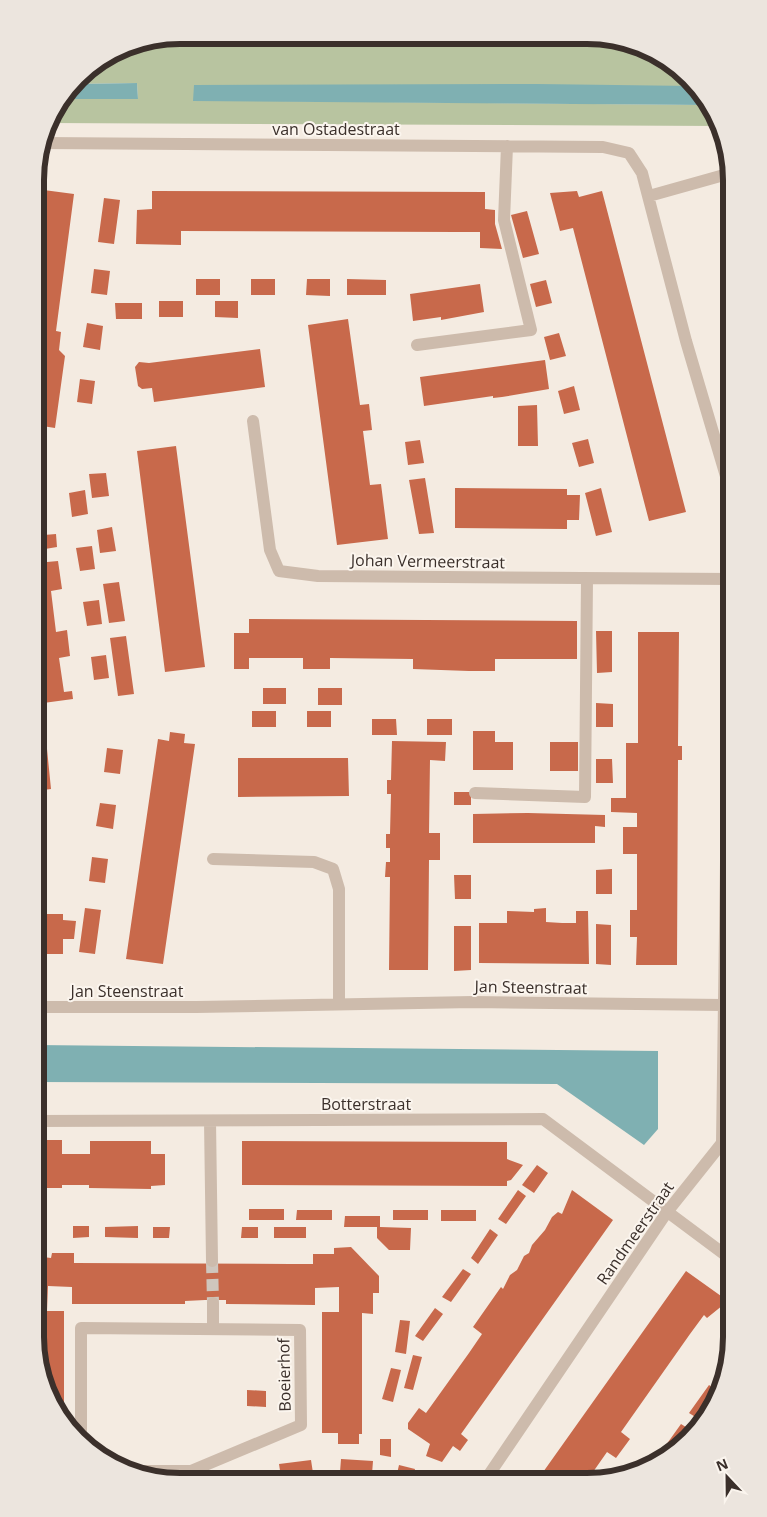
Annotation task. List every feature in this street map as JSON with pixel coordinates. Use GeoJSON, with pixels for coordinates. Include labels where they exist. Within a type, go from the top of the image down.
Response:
{"type":"FeatureCollection","features":[{"type":"Feature","properties":{"kind":"street","name":"van Ostadestraat"},"geometry":{"type":"LineString","coordinates":[[48,143],[603,147],[629,153]]}},
{"type":"Feature","properties":{"kind":"street"},"geometry":{"type":"LineString","coordinates":[[417,345],[531,330],[504,220],[507,146]]}},
{"type":"Feature","properties":{"kind":"street","name":"Randmeerstraat"},"geometry":{"type":"LineString","coordinates":[[629,153],[642,173],[686,341],[723,460]]}},
{"type":"Feature","properties":{"kind":"street"},"geometry":{"type":"LineString","coordinates":[[649,196],[723,175]]}},
{"type":"Feature","properties":{"kind":"street","name":"Johan Vermeerstraat"},"geometry":{"type":"LineString","coordinates":[[253,422],[270,550],[279,570],[318,576],[723,579]]}},
{"type":"Feature","properties":{"kind":"street"},"geometry":{"type":"LineString","coordinates":[[475,793],[585,797],[587,579]]}},
{"type":"Feature","properties":{"kind":"street"},"geometry":{"type":"LineString","coordinates":[[213,859],[314,862],[333,869],[339,889],[339,1004]]}},
{"type":"Feature","properties":{"kind":"street","name":"Jan Steenstraat"},"geometry":{"type":"LineString","coordinates":[[44,1008],[473,1002],[723,1005]]}},
{"type":"Feature","properties":{"kind":"street","name":"Botterstraat"},"geometry":{"type":"LineString","coordinates":[[44,1121],[543,1119],[723,1253]]}},
{"type":"Feature","properties":{"kind":"street"},"geometry":{"type":"LineString","coordinates":[[210,1121],[212,1261]]}},
{"type":"Feature","properties":{"kind":"street","name":"Randmeerstraat"},"geometry":{"type":"LineString","coordinates":[[490,1473],[667,1212],[723,1148]]}},
{"type":"Feature","properties":{"kind":"street"},"geometry":{"type":"LineString","coordinates":[[212,1303],[213,1328]]}},
{"type":"Feature","properties":{"kind":"street","name":"Boeierhof"},"geometry":{"type":"LineString","coordinates":[[82,1431],[81,1328],[300,1330],[301,1425],[191,1471],[156,1471]]}},
{"type":"Feature","properties":{"kind":"green space"},"geometry":{"type":"Polygon","coordinates":[[[171,44],[596,44],[614,46],[647,58],[677,77],[686,86],[311,86],[282,101],[701,105],[712,126],[56,123],[71,99],[138,99],[137,83],[83,84],[112,62],[128,54],[153,46],[171,44]]]}},
{"type":"Feature","properties":{"kind":"water"},"geometry":{"type":"Polygon","coordinates":[[[137,83],[138,99],[71,99],[83,84],[137,83]]]}},
{"type":"Feature","properties":{"kind":"water"},"geometry":{"type":"Polygon","coordinates":[[[537,84],[686,86],[701,105],[193,101],[194,85],[537,84]]]}},
{"type":"Feature","properties":{"kind":"water"},"geometry":{"type":"Polygon","coordinates":[[[44,1045],[658,1051],[658,1129],[644,1145],[557,1084],[44,1082],[44,1045]]]}},
{"type":"Feature","properties":{"kind":"building"},"geometry":{"type":"Polygon","coordinates":[[[44,190],[74,194],[56,331],[61,332],[59,350],[65,356],[55,428],[44,426],[44,190]]]}},
{"type":"Feature","properties":{"kind":"building"},"geometry":{"type":"Polygon","coordinates":[[[152,191],[485,192],[485,209],[495,210],[495,224],[502,249],[480,248],[480,232],[181,231],[181,245],[136,244],[137,210],[152,209],[152,191]]]}},
{"type":"Feature","properties":{"kind":"building"},"geometry":{"type":"Polygon","coordinates":[[[577,191],[579,197],[602,191],[686,512],[649,521],[573,228],[560,231],[550,193],[577,191]]]}},
{"type":"Feature","properties":{"kind":"building"},"geometry":{"type":"Polygon","coordinates":[[[104,198],[120,200],[114,244],[98,242],[104,198]]]}},
{"type":"Feature","properties":{"kind":"building"},"geometry":{"type":"Polygon","coordinates":[[[527,211],[539,254],[523,258],[511,215],[527,211]]]}},
{"type":"Feature","properties":{"kind":"building"},"geometry":{"type":"Polygon","coordinates":[[[94,269],[110,271],[107,295],[91,293],[94,269]]]}},
{"type":"Feature","properties":{"kind":"building"},"geometry":{"type":"Polygon","coordinates":[[[196,279],[220,279],[220,295],[196,295],[196,279]]]}},
{"type":"Feature","properties":{"kind":"building"},"geometry":{"type":"Polygon","coordinates":[[[251,279],[275,279],[275,295],[251,295],[251,279]]]}},
{"type":"Feature","properties":{"kind":"building"},"geometry":{"type":"Polygon","coordinates":[[[307,279],[330,279],[330,296],[306,295],[307,279]]]}},
{"type":"Feature","properties":{"kind":"building"},"geometry":{"type":"Polygon","coordinates":[[[347,279],[386,280],[386,295],[347,295],[347,279]]]}},
{"type":"Feature","properties":{"kind":"building"},"geometry":{"type":"Polygon","coordinates":[[[546,280],[552,303],[536,307],[530,284],[546,280]]]}},
{"type":"Feature","properties":{"kind":"building"},"geometry":{"type":"Polygon","coordinates":[[[480,284],[484,312],[441,320],[441,317],[413,321],[410,294],[480,284]]]}},
{"type":"Feature","properties":{"kind":"building"},"geometry":{"type":"Polygon","coordinates":[[[159,301],[183,301],[183,317],[159,317],[159,301]]]}},
{"type":"Feature","properties":{"kind":"building"},"geometry":{"type":"Polygon","coordinates":[[[215,301],[238,301],[238,318],[215,317],[215,301]]]}},
{"type":"Feature","properties":{"kind":"building"},"geometry":{"type":"Polygon","coordinates":[[[115,303],[142,303],[142,319],[116,319],[115,303]]]}},
{"type":"Feature","properties":{"kind":"building"},"geometry":{"type":"Polygon","coordinates":[[[348,319],[360,405],[369,404],[372,430],[363,431],[370,485],[381,484],[388,539],[337,545],[308,325],[348,319]]]}},
{"type":"Feature","properties":{"kind":"building"},"geometry":{"type":"Polygon","coordinates":[[[87,323],[103,326],[100,350],[83,347],[87,323]]]}},
{"type":"Feature","properties":{"kind":"building"},"geometry":{"type":"Polygon","coordinates":[[[559,333],[566,356],[550,360],[544,337],[559,333]]]}},
{"type":"Feature","properties":{"kind":"building"},"geometry":{"type":"Polygon","coordinates":[[[260,349],[265,387],[154,402],[152,388],[142,389],[138,386],[135,367],[139,362],[149,363],[260,349]]]}},
{"type":"Feature","properties":{"kind":"building"},"geometry":{"type":"Polygon","coordinates":[[[545,360],[549,389],[502,397],[493,398],[493,396],[424,406],[420,377],[545,360]]]}},
{"type":"Feature","properties":{"kind":"building"},"geometry":{"type":"Polygon","coordinates":[[[80,379],[95,381],[92,404],[77,402],[80,379]]]}},
{"type":"Feature","properties":{"kind":"building"},"geometry":{"type":"Polygon","coordinates":[[[574,386],[580,410],[564,414],[558,391],[574,386]]]}},
{"type":"Feature","properties":{"kind":"building"},"geometry":{"type":"Polygon","coordinates":[[[537,405],[538,446],[518,446],[518,406],[537,405]]]}},
{"type":"Feature","properties":{"kind":"building"},"geometry":{"type":"Polygon","coordinates":[[[588,439],[594,463],[579,467],[572,443],[588,439]]]}},
{"type":"Feature","properties":{"kind":"building"},"geometry":{"type":"Polygon","coordinates":[[[420,440],[424,463],[408,465],[405,442],[420,440]]]}},
{"type":"Feature","properties":{"kind":"building"},"geometry":{"type":"Polygon","coordinates":[[[176,446],[205,667],[165,672],[137,451],[176,446]]]}},
{"type":"Feature","properties":{"kind":"building"},"geometry":{"type":"Polygon","coordinates":[[[106,473],[109,496],[92,498],[89,474],[106,473]]]}},
{"type":"Feature","properties":{"kind":"building"},"geometry":{"type":"Polygon","coordinates":[[[425,478],[434,533],[419,534],[409,480],[425,478]]]}},
{"type":"Feature","properties":{"kind":"building"},"geometry":{"type":"Polygon","coordinates":[[[455,488],[567,489],[567,495],[580,495],[579,520],[567,520],[567,529],[455,528],[455,488]]]}},
{"type":"Feature","properties":{"kind":"building"},"geometry":{"type":"Polygon","coordinates":[[[601,488],[612,532],[596,536],[585,493],[601,488]]]}},
{"type":"Feature","properties":{"kind":"building"},"geometry":{"type":"Polygon","coordinates":[[[85,490],[88,514],[72,517],[69,493],[85,490]]]}},
{"type":"Feature","properties":{"kind":"building"},"geometry":{"type":"Polygon","coordinates":[[[112,527],[116,551],[100,553],[97,530],[112,527]]]}},
{"type":"Feature","properties":{"kind":"building"},"geometry":{"type":"Polygon","coordinates":[[[56,534],[57,547],[45,549],[47,562],[58,561],[62,589],[51,591],[56,632],[67,630],[70,656],[59,658],[64,692],[72,691],[73,699],[44,703],[44,535],[56,534]]]}},
{"type":"Feature","properties":{"kind":"building"},"geometry":{"type":"Polygon","coordinates":[[[92,546],[95,569],[80,571],[76,548],[92,546]]]}},
{"type":"Feature","properties":{"kind":"building"},"geometry":{"type":"Polygon","coordinates":[[[119,582],[125,621],[109,623],[103,584],[119,582]]]}},
{"type":"Feature","properties":{"kind":"building"},"geometry":{"type":"Polygon","coordinates":[[[99,600],[102,624],[87,626],[83,602],[99,600]]]}},
{"type":"Feature","properties":{"kind":"building"},"geometry":{"type":"Polygon","coordinates":[[[249,619],[577,621],[577,659],[495,659],[495,671],[469,671],[413,669],[413,659],[330,658],[330,669],[303,669],[303,658],[249,658],[249,669],[234,669],[234,633],[249,633],[249,619]]]}},
{"type":"Feature","properties":{"kind":"building"},"geometry":{"type":"Polygon","coordinates":[[[596,631],[612,631],[612,672],[597,673],[596,631]]]}},
{"type":"Feature","properties":{"kind":"building"},"geometry":{"type":"Polygon","coordinates":[[[638,632],[679,632],[678,746],[682,746],[682,760],[678,760],[677,965],[636,965],[637,937],[630,937],[630,910],[637,910],[637,854],[623,854],[623,827],[637,827],[637,813],[611,812],[611,798],[626,798],[626,743],[638,743],[638,632]]]}},
{"type":"Feature","properties":{"kind":"building"},"geometry":{"type":"Polygon","coordinates":[[[126,636],[134,694],[118,696],[110,638],[126,636]]]}},
{"type":"Feature","properties":{"kind":"building"},"geometry":{"type":"Polygon","coordinates":[[[106,655],[109,678],[94,680],[91,657],[106,655]]]}},
{"type":"Feature","properties":{"kind":"building"},"geometry":{"type":"Polygon","coordinates":[[[263,688],[286,688],[286,704],[263,704],[263,688]]]}},
{"type":"Feature","properties":{"kind":"building"},"geometry":{"type":"Polygon","coordinates":[[[318,688],[342,688],[342,705],[318,705],[318,688]]]}},
{"type":"Feature","properties":{"kind":"building"},"geometry":{"type":"Polygon","coordinates":[[[596,703],[613,704],[613,727],[596,727],[596,703]]]}},
{"type":"Feature","properties":{"kind":"building"},"geometry":{"type":"Polygon","coordinates":[[[252,711],[276,711],[276,727],[252,727],[252,711]]]}},
{"type":"Feature","properties":{"kind":"building"},"geometry":{"type":"Polygon","coordinates":[[[307,711],[331,711],[331,727],[307,727],[307,711]]]}},
{"type":"Feature","properties":{"kind":"building"},"geometry":{"type":"Polygon","coordinates":[[[372,719],[396,719],[397,735],[372,735],[372,719]]]}},
{"type":"Feature","properties":{"kind":"building"},"geometry":{"type":"Polygon","coordinates":[[[427,719],[452,719],[452,735],[427,735],[427,719]]]}},
{"type":"Feature","properties":{"kind":"building"},"geometry":{"type":"Polygon","coordinates":[[[473,731],[495,731],[495,742],[513,742],[513,770],[473,770],[473,731]]]}},
{"type":"Feature","properties":{"kind":"building"},"geometry":{"type":"Polygon","coordinates":[[[170,732],[185,734],[184,743],[195,744],[163,964],[126,959],[158,739],[169,741],[170,732]]]}},
{"type":"Feature","properties":{"kind":"building"},"geometry":{"type":"Polygon","coordinates":[[[392,741],[446,742],[445,761],[430,760],[429,833],[440,833],[440,860],[429,860],[428,970],[389,970],[390,877],[385,877],[386,862],[390,862],[390,848],[386,848],[386,834],[390,834],[391,794],[387,794],[387,780],[391,780],[392,741]]]}},
{"type":"Feature","properties":{"kind":"building"},"geometry":{"type":"Polygon","coordinates":[[[550,742],[578,742],[578,771],[550,771],[550,742]]]}},
{"type":"Feature","properties":{"kind":"building"},"geometry":{"type":"Polygon","coordinates":[[[107,748],[123,750],[120,774],[104,772],[107,748]]]}},
{"type":"Feature","properties":{"kind":"building"},"geometry":{"type":"Polygon","coordinates":[[[47,749],[51,789],[44,790],[44,750],[47,749]]]}},
{"type":"Feature","properties":{"kind":"building"},"geometry":{"type":"Polygon","coordinates":[[[238,758],[348,758],[349,796],[238,797],[238,758]]]}},
{"type":"Feature","properties":{"kind":"building"},"geometry":{"type":"Polygon","coordinates":[[[596,759],[612,759],[613,783],[596,783],[596,759]]]}},
{"type":"Feature","properties":{"kind":"building"},"geometry":{"type":"Polygon","coordinates":[[[454,792],[471,792],[471,805],[454,805],[454,792]]]}},
{"type":"Feature","properties":{"kind":"building"},"geometry":{"type":"Polygon","coordinates":[[[100,803],[116,805],[113,829],[96,826],[100,803]]]}},
{"type":"Feature","properties":{"kind":"building"},"geometry":{"type":"Polygon","coordinates":[[[473,814],[605,815],[605,827],[595,826],[595,843],[473,843],[473,814]]]}},
{"type":"Feature","properties":{"kind":"building"},"geometry":{"type":"Polygon","coordinates":[[[92,857],[108,859],[105,883],[89,881],[92,857]]]}},
{"type":"Feature","properties":{"kind":"building"},"geometry":{"type":"Polygon","coordinates":[[[612,869],[612,894],[596,894],[596,870],[612,869]]]}},
{"type":"Feature","properties":{"kind":"building"},"geometry":{"type":"Polygon","coordinates":[[[454,875],[471,875],[471,899],[455,899],[454,875]]]}},
{"type":"Feature","properties":{"kind":"building"},"geometry":{"type":"Polygon","coordinates":[[[85,908],[101,910],[95,954],[79,952],[85,908]]]}},
{"type":"Feature","properties":{"kind":"building"},"geometry":{"type":"Polygon","coordinates":[[[546,908],[546,922],[576,923],[576,911],[588,911],[589,964],[479,963],[479,923],[507,923],[507,911],[534,912],[534,909],[546,908]]]}},
{"type":"Feature","properties":{"kind":"building"},"geometry":{"type":"Polygon","coordinates":[[[44,914],[63,914],[63,920],[76,921],[74,939],[63,939],[63,954],[47,954],[47,961],[44,961],[44,914]]]}},
{"type":"Feature","properties":{"kind":"building"},"geometry":{"type":"Polygon","coordinates":[[[596,924],[611,925],[611,965],[596,964],[596,924]]]}},
{"type":"Feature","properties":{"kind":"building"},"geometry":{"type":"Polygon","coordinates":[[[454,926],[471,926],[471,970],[454,971],[454,926]]]}},
{"type":"Feature","properties":{"kind":"building"},"geometry":{"type":"Polygon","coordinates":[[[44,1140],[62,1140],[62,1154],[90,1154],[90,1141],[151,1141],[151,1154],[165,1154],[165,1185],[151,1186],[151,1189],[89,1188],[89,1185],[62,1185],[62,1188],[44,1188],[44,1140]]]}},
{"type":"Feature","properties":{"kind":"building"},"geometry":{"type":"Polygon","coordinates":[[[242,1141],[507,1142],[507,1159],[523,1165],[511,1180],[507,1181],[507,1186],[242,1185],[242,1141]]]}},
{"type":"Feature","properties":{"kind":"building"},"geometry":{"type":"Polygon","coordinates":[[[537,1165],[548,1173],[534,1193],[522,1185],[537,1165]]]}},
{"type":"Feature","properties":{"kind":"building"},"geometry":{"type":"Polygon","coordinates":[[[518,1190],[526,1196],[506,1224],[498,1219],[518,1190]]]}},
{"type":"Feature","properties":{"kind":"building"},"geometry":{"type":"Polygon","coordinates":[[[572,1190],[613,1220],[461,1434],[468,1440],[460,1451],[453,1446],[442,1462],[426,1456],[430,1444],[408,1429],[408,1423],[419,1408],[426,1413],[469,1353],[482,1334],[473,1327],[501,1287],[503,1289],[510,1275],[517,1270],[524,1256],[529,1253],[532,1245],[545,1230],[552,1217],[558,1212],[562,1214],[572,1190]]]}},
{"type":"Feature","properties":{"kind":"building"},"geometry":{"type":"Polygon","coordinates":[[[249,1209],[284,1209],[284,1220],[249,1220],[249,1209]]]}},
{"type":"Feature","properties":{"kind":"building"},"geometry":{"type":"Polygon","coordinates":[[[297,1210],[332,1210],[332,1220],[296,1220],[297,1210]]]}},
{"type":"Feature","properties":{"kind":"building"},"geometry":{"type":"Polygon","coordinates":[[[393,1210],[428,1210],[428,1220],[393,1220],[393,1210]]]}},
{"type":"Feature","properties":{"kind":"building"},"geometry":{"type":"Polygon","coordinates":[[[441,1210],[476,1210],[476,1221],[441,1221],[441,1210]]]}},
{"type":"Feature","properties":{"kind":"building"},"geometry":{"type":"Polygon","coordinates":[[[345,1216],[380,1216],[380,1227],[411,1228],[410,1250],[389,1250],[377,1238],[377,1227],[344,1227],[345,1216]]]}},
{"type":"Feature","properties":{"kind":"building"},"geometry":{"type":"Polygon","coordinates":[[[73,1226],[89,1226],[89,1237],[73,1238],[73,1226]]]}},
{"type":"Feature","properties":{"kind":"building"},"geometry":{"type":"Polygon","coordinates":[[[138,1226],[138,1238],[105,1237],[105,1227],[138,1226]]]}},
{"type":"Feature","properties":{"kind":"building"},"geometry":{"type":"Polygon","coordinates":[[[153,1227],[170,1227],[169,1238],[153,1238],[153,1227]]]}},
{"type":"Feature","properties":{"kind":"building"},"geometry":{"type":"Polygon","coordinates":[[[242,1227],[258,1227],[258,1238],[241,1238],[242,1227]]]}},
{"type":"Feature","properties":{"kind":"building"},"geometry":{"type":"Polygon","coordinates":[[[274,1227],[306,1227],[306,1238],[274,1238],[274,1227]]]}},
{"type":"Feature","properties":{"kind":"building"},"geometry":{"type":"Polygon","coordinates":[[[490,1229],[498,1235],[478,1264],[471,1258],[490,1229]]]}},
{"type":"Feature","properties":{"kind":"building"},"geometry":{"type":"Polygon","coordinates":[[[351,1247],[379,1276],[379,1293],[373,1293],[373,1314],[362,1313],[362,1434],[359,1434],[359,1444],[338,1444],[338,1433],[322,1433],[322,1312],[339,1312],[339,1287],[315,1288],[315,1305],[226,1304],[226,1300],[185,1301],[185,1304],[72,1304],[72,1287],[48,1286],[47,1311],[64,1311],[64,1408],[51,1381],[46,1364],[44,1346],[44,1257],[51,1258],[52,1253],[74,1253],[74,1263],[313,1264],[313,1254],[334,1254],[334,1248],[351,1247]]]}},
{"type":"Feature","properties":{"kind":"building"},"geometry":{"type":"Polygon","coordinates":[[[463,1269],[471,1274],[451,1302],[442,1297],[463,1269]]]}},
{"type":"Feature","properties":{"kind":"building"},"geometry":{"type":"Polygon","coordinates":[[[686,1271],[723,1297],[723,1305],[707,1318],[704,1315],[621,1432],[630,1439],[616,1458],[607,1452],[593,1473],[542,1473],[686,1271]]]}},
{"type":"Feature","properties":{"kind":"building"},"geometry":{"type":"Polygon","coordinates":[[[435,1308],[443,1314],[423,1341],[415,1336],[435,1308]]]}},
{"type":"Feature","properties":{"kind":"building"},"geometry":{"type":"Polygon","coordinates":[[[400,1320],[410,1321],[406,1354],[395,1352],[400,1320]]]}},
{"type":"Feature","properties":{"kind":"building"},"geometry":{"type":"Polygon","coordinates":[[[413,1355],[422,1357],[413,1390],[404,1388],[413,1355]]]}},
{"type":"Feature","properties":{"kind":"building"},"geometry":{"type":"Polygon","coordinates":[[[391,1368],[401,1370],[393,1402],[382,1399],[391,1368]]]}},
{"type":"Feature","properties":{"kind":"building"},"geometry":{"type":"Polygon","coordinates":[[[709,1385],[713,1388],[697,1418],[689,1413],[709,1385]]]}},
{"type":"Feature","properties":{"kind":"building"},"geometry":{"type":"Polygon","coordinates":[[[247,1390],[266,1391],[266,1407],[247,1406],[247,1390]]]}},
{"type":"Feature","properties":{"kind":"building"},"geometry":{"type":"Polygon","coordinates":[[[681,1424],[688,1428],[670,1445],[662,1451],[681,1424]]]}},
{"type":"Feature","properties":{"kind":"building"},"geometry":{"type":"Polygon","coordinates":[[[380,1439],[391,1439],[391,1457],[380,1455],[380,1439]]]}},
{"type":"Feature","properties":{"kind":"building"},"geometry":{"type":"Polygon","coordinates":[[[341,1459],[373,1461],[372,1473],[340,1472],[341,1459]]]}},
{"type":"Feature","properties":{"kind":"building"},"geometry":{"type":"Polygon","coordinates":[[[311,1460],[313,1473],[280,1473],[279,1464],[311,1460]]]}},
{"type":"Feature","properties":{"kind":"building"},"geometry":{"type":"Polygon","coordinates":[[[399,1465],[415,1469],[414,1473],[397,1473],[399,1465]]]}},
{"type":"Feature","properties":{"kind":"tunnel"},"geometry":{"type":"LineString","coordinates":[[212,1261],[213,1303]]}}]}
